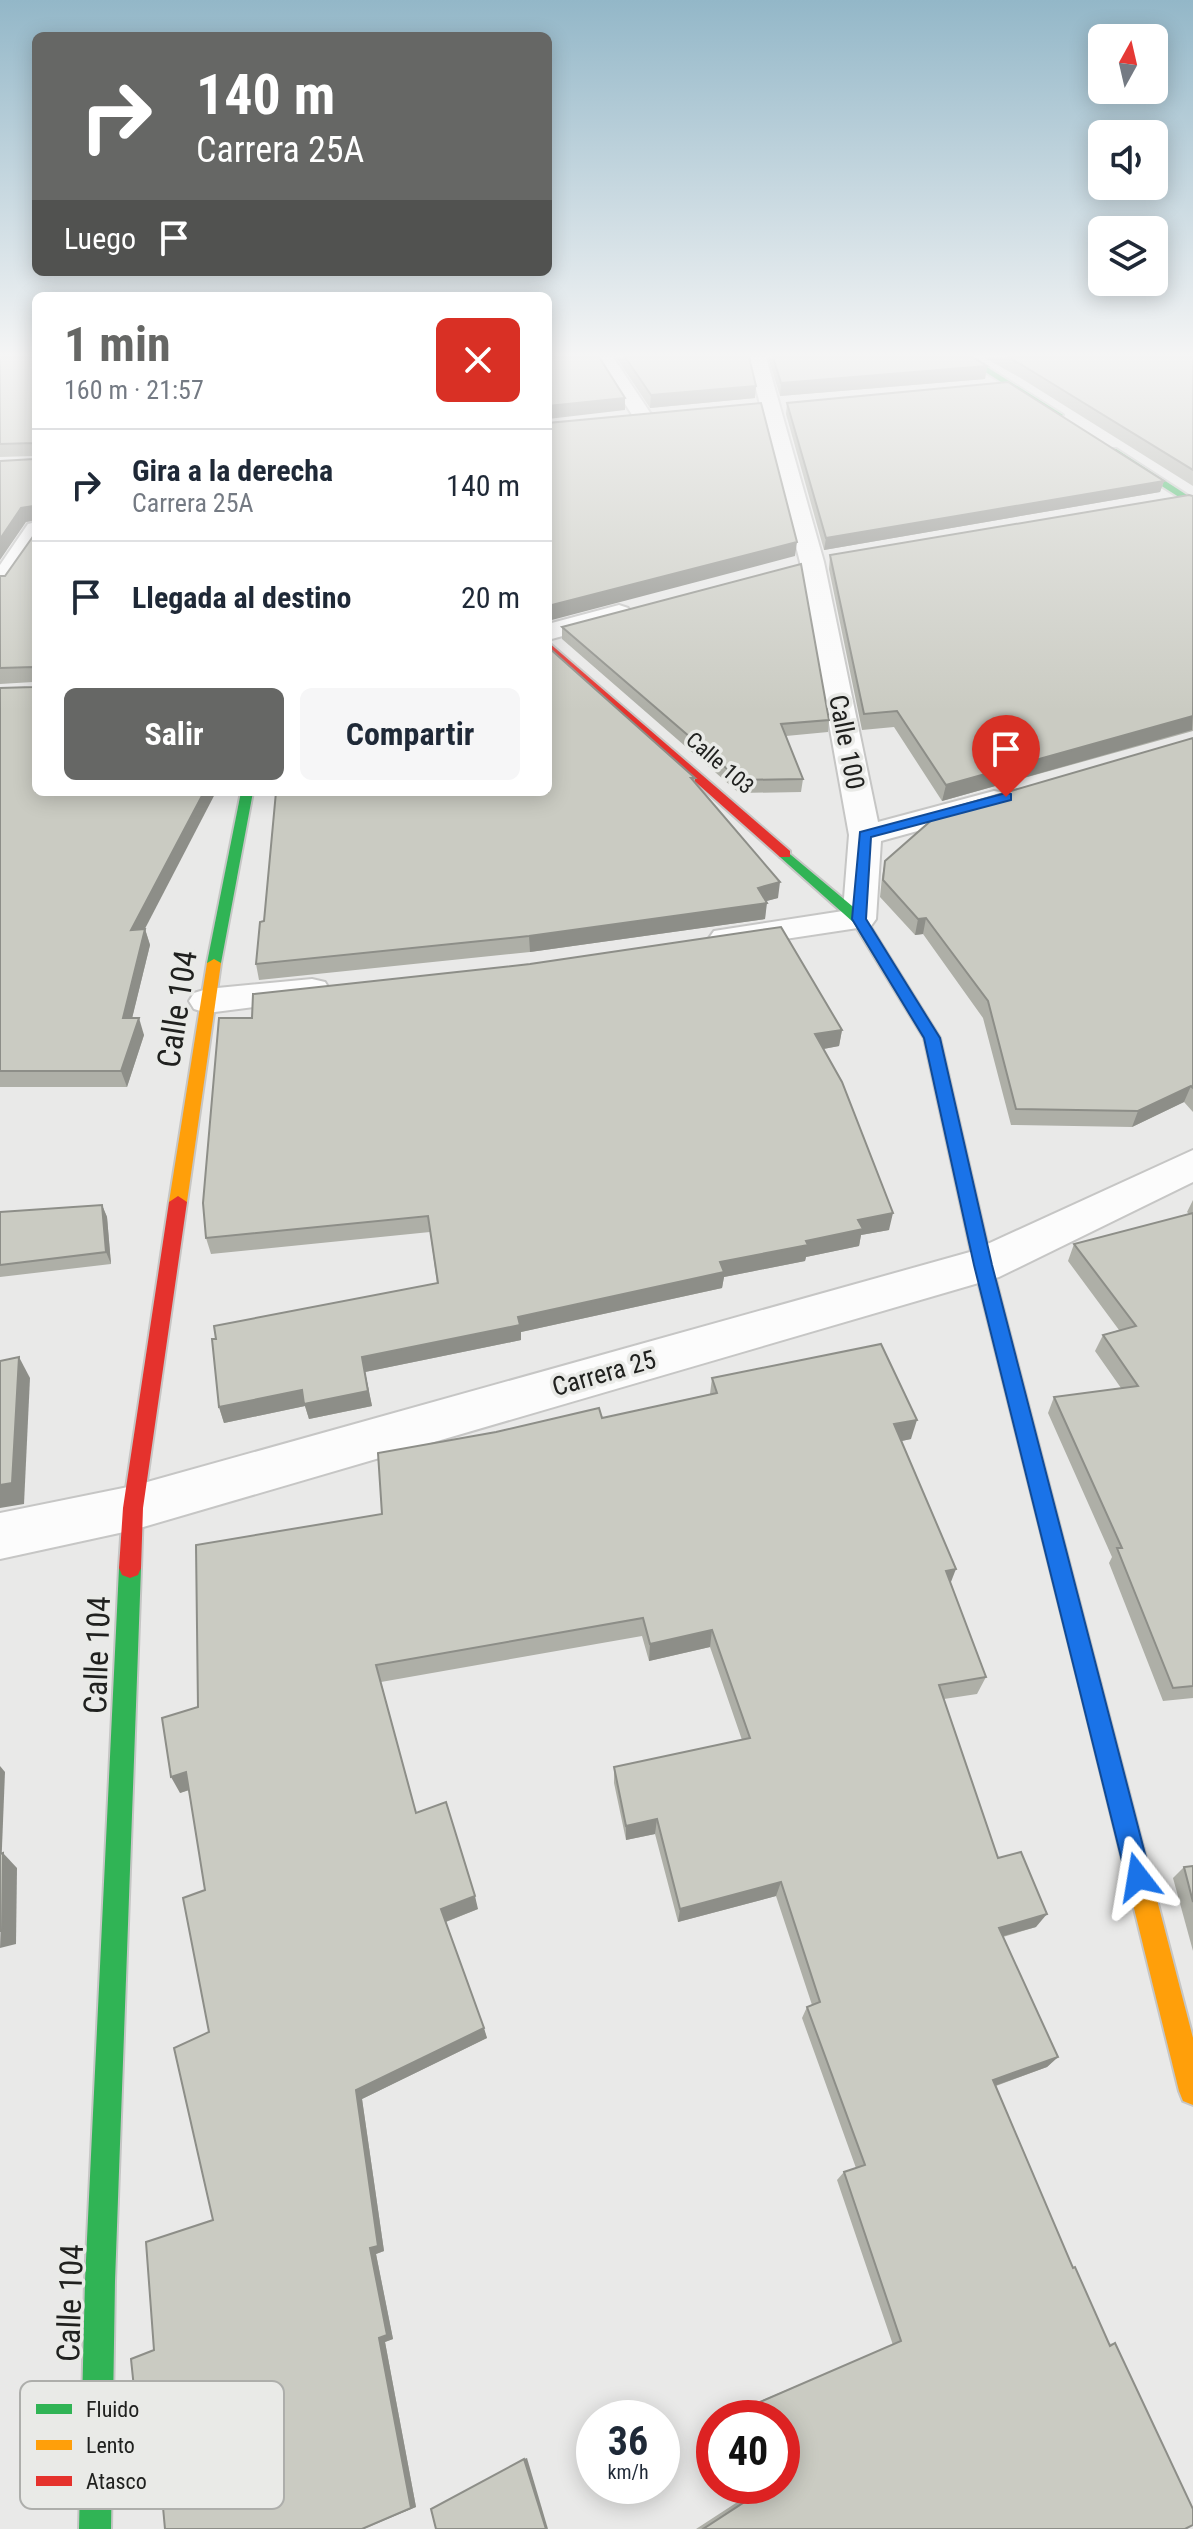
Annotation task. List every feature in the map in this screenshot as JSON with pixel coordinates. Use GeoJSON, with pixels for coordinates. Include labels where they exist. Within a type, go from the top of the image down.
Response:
{"type":"FeatureCollection","features":[{"type":"Feature","properties":{"kind":"street","name":"Calle 100"},"geometry":{"type":"LineString","coordinates":[[794,475],[865,835],[859,919]]}},
{"type":"Feature","properties":{"kind":"street"},"geometry":{"type":"LineString","coordinates":[[1153,475],[1191,499]]}},
{"type":"Feature","properties":{"kind":"street"},"geometry":{"type":"LineString","coordinates":[[1154,503],[1191,499]]}},
{"type":"Feature","properties":{"kind":"street"},"geometry":{"type":"LineString","coordinates":[[0,583],[32,535]]}},
{"type":"Feature","properties":{"kind":"street"},"geometry":{"type":"LineString","coordinates":[[783,570],[844,556]]}},
{"type":"Feature","properties":{"kind":"street"},"geometry":{"type":"LineString","coordinates":[[552,631],[636,609]]}},
{"type":"Feature","properties":{"kind":"street","name":"Calle 103"},"geometry":{"type":"LineString","coordinates":[[552,649],[859,919]]}},
{"type":"Feature","properties":{"kind":"street"},"geometry":{"type":"LineString","coordinates":[[865,835],[1017,794]]}},
{"type":"Feature","properties":{"kind":"street","name":"Calle 104"},"geometry":{"type":"LineString","coordinates":[[98,2381],[133,1508],[207,1001],[246,796]]}},
{"type":"Feature","properties":{"kind":"street"},"geometry":{"type":"LineString","coordinates":[[687,944],[859,919],[932,1038],[983,1265],[1193,2091]]}},
{"type":"Feature","properties":{"kind":"street"},"geometry":{"type":"LineString","coordinates":[[207,1001],[346,986]]}},
{"type":"Feature","properties":{"kind":"street","name":"Carrera 25"},"geometry":{"type":"LineString","coordinates":[[0,1536],[133,1508],[983,1265],[1193,1165]]}},
{"type":"Feature","properties":{"kind":"street","name":"Calle 104"},"geometry":{"type":"LineString","coordinates":[[95,2509],[95,2529]]}},
{"type":"Feature","properties":{"kind":"building"},"geometry":{"type":"Polygon","coordinates":[[[0,475],[32,475],[32,506],[21,508],[0,539],[0,475]]]}},
{"type":"Feature","properties":{"kind":"building"},"geometry":{"type":"Polygon","coordinates":[[[552,475],[780,475],[797,542],[552,605],[552,475]]]}},
{"type":"Feature","properties":{"kind":"building"},"geometry":{"type":"Polygon","coordinates":[[[808,475],[1155,475],[1164,481],[826,538],[808,475]]]}},
{"type":"Feature","properties":{"kind":"building"},"geometry":{"type":"Polygon","coordinates":[[[1193,496],[1193,716],[946,785],[897,711],[864,714],[830,555],[1193,496]]]}},
{"type":"Feature","properties":{"kind":"building"},"geometry":{"type":"Polygon","coordinates":[[[32,538],[32,667],[0,668],[0,576],[5,576],[32,538]]]}},
{"type":"Feature","properties":{"kind":"building"},"geometry":{"type":"Polygon","coordinates":[[[801,564],[829,720],[781,724],[803,779],[740,780],[562,627],[801,564]]]}},
{"type":"Feature","properties":{"kind":"building"},"geometry":{"type":"Polygon","coordinates":[[[552,651],[695,778],[691,778],[780,882],[758,888],[767,903],[529,936],[256,964],[260,922],[264,921],[276,796],[552,796],[552,651]]]}},
{"type":"Feature","properties":{"kind":"building"},"geometry":{"type":"Polygon","coordinates":[[[32,687],[32,796],[202,796],[131,930],[145,929],[123,1018],[139,1018],[121,1071],[0,1071],[0,688],[32,687]]]}},
{"type":"Feature","properties":{"kind":"building"},"geometry":{"type":"Polygon","coordinates":[[[1193,738],[1193,1088],[1191,1086],[1138,1111],[1016,1109],[988,1001],[926,918],[918,919],[883,880],[885,861],[942,811],[1193,738]]]}},
{"type":"Feature","properties":{"kind":"building"},"geometry":{"type":"Polygon","coordinates":[[[781,927],[842,1030],[815,1034],[842,1082],[893,1213],[858,1220],[863,1229],[806,1241],[808,1245],[720,1262],[724,1272],[518,1317],[520,1325],[362,1357],[368,1391],[304,1404],[302,1390],[219,1407],[212,1339],[216,1339],[214,1326],[438,1283],[428,1216],[206,1238],[203,1203],[219,1018],[252,1018],[253,994],[530,964],[781,927]]]}},
{"type":"Feature","properties":{"kind":"building"},"geometry":{"type":"Polygon","coordinates":[[[102,1205],[106,1252],[0,1265],[0,1212],[102,1205]]]}},
{"type":"Feature","properties":{"kind":"building"},"geometry":{"type":"Polygon","coordinates":[[[1193,1213],[1193,1686],[1173,1688],[1117,1548],[1122,1548],[1054,1397],[1138,1386],[1103,1335],[1136,1326],[1074,1244],[1193,1213]]]}},
{"type":"Feature","properties":{"kind":"building"},"geometry":{"type":"Polygon","coordinates":[[[881,1344],[917,1420],[894,1424],[956,1569],[946,1571],[986,1677],[939,1685],[998,1858],[1021,1852],[1047,1914],[999,1928],[1058,2057],[993,2080],[1073,2268],[1110,2346],[1115,2343],[1193,2509],[1193,2525],[1185,2529],[703,2529],[741,2504],[800,2504],[800,2400],[765,2400],[901,2341],[844,2172],[865,2165],[807,2007],[820,2002],[781,1882],[680,1909],[657,1819],[626,1826],[614,1767],[750,1738],[712,1630],[650,1644],[643,1618],[376,1665],[416,1813],[446,1802],[475,1896],[441,1909],[484,2028],[356,2090],[378,2246],[370,2248],[387,2335],[379,2338],[411,2508],[362,2529],[165,2529],[163,2509],[284,2509],[284,2381],[133,2381],[131,2359],[154,2350],[146,2242],[213,2220],[174,2048],[209,2032],[183,1898],[205,1890],[186,1772],[171,1777],[162,1718],[198,1707],[196,1545],[382,1514],[378,1453],[496,1432],[599,1408],[602,1418],[717,1393],[712,1378],[881,1344]]]}},
{"type":"Feature","properties":{"kind":"building"},"geometry":{"type":"Polygon","coordinates":[[[19,1357],[12,1483],[0,1485],[0,1361],[19,1357]]]}},
{"type":"Feature","properties":{"kind":"building"},"geometry":{"type":"Polygon","coordinates":[[[3,1853],[2,1931],[0,1931],[0,1854],[3,1853]]]}},
{"type":"Feature","properties":{"kind":"building"},"geometry":{"type":"Polygon","coordinates":[[[1193,1866],[1193,1902],[1184,1867],[1193,1866]]]}},
{"type":"Feature","properties":{"kind":"building"},"geometry":{"type":"Polygon","coordinates":[[[524,2459],[546,2529],[436,2529],[431,2509],[524,2459]]]}},
{"type":"Feature","properties":{"kind":"traffic: fast"},"geometry":{"type":"LineString","coordinates":[[1150,475],[1193,503]]}},
{"type":"Feature","properties":{"kind":"traffic: fast"},"geometry":{"type":"LineString","coordinates":[[214,963],[246,796]]}},
{"type":"Feature","properties":{"kind":"traffic: fast"},"geometry":{"type":"LineString","coordinates":[[785,854],[859,919],[932,1038],[983,1265],[1090,1685]]}},
{"type":"Feature","properties":{"kind":"traffic: fast"},"geometry":{"type":"LineString","coordinates":[[98,2381],[130,1568]]}},
{"type":"Feature","properties":{"kind":"traffic: fast"},"geometry":{"type":"LineString","coordinates":[[95,2509],[95,2529]]}},
{"type":"Feature","properties":{"kind":"traffic: slow"},"geometry":{"type":"LineString","coordinates":[[178,1202],[214,963]]}},
{"type":"Feature","properties":{"kind":"traffic: slow"},"geometry":{"type":"LineString","coordinates":[[1090,1685],[1193,2091]]}},
{"type":"Feature","properties":{"kind":"traffic: jam"},"geometry":{"type":"LineString","coordinates":[[552,649],[785,854]]}},
{"type":"Feature","properties":{"kind":"traffic: jam"},"geometry":{"type":"LineString","coordinates":[[130,1568],[133,1508],[178,1202]]}},
{"type":"Feature","properties":{"kind":"route"},"geometry":{"type":"LineString","coordinates":[[1006,797],[865,835],[859,919],[932,1038],[983,1265],[1138,1877]]}}]}
